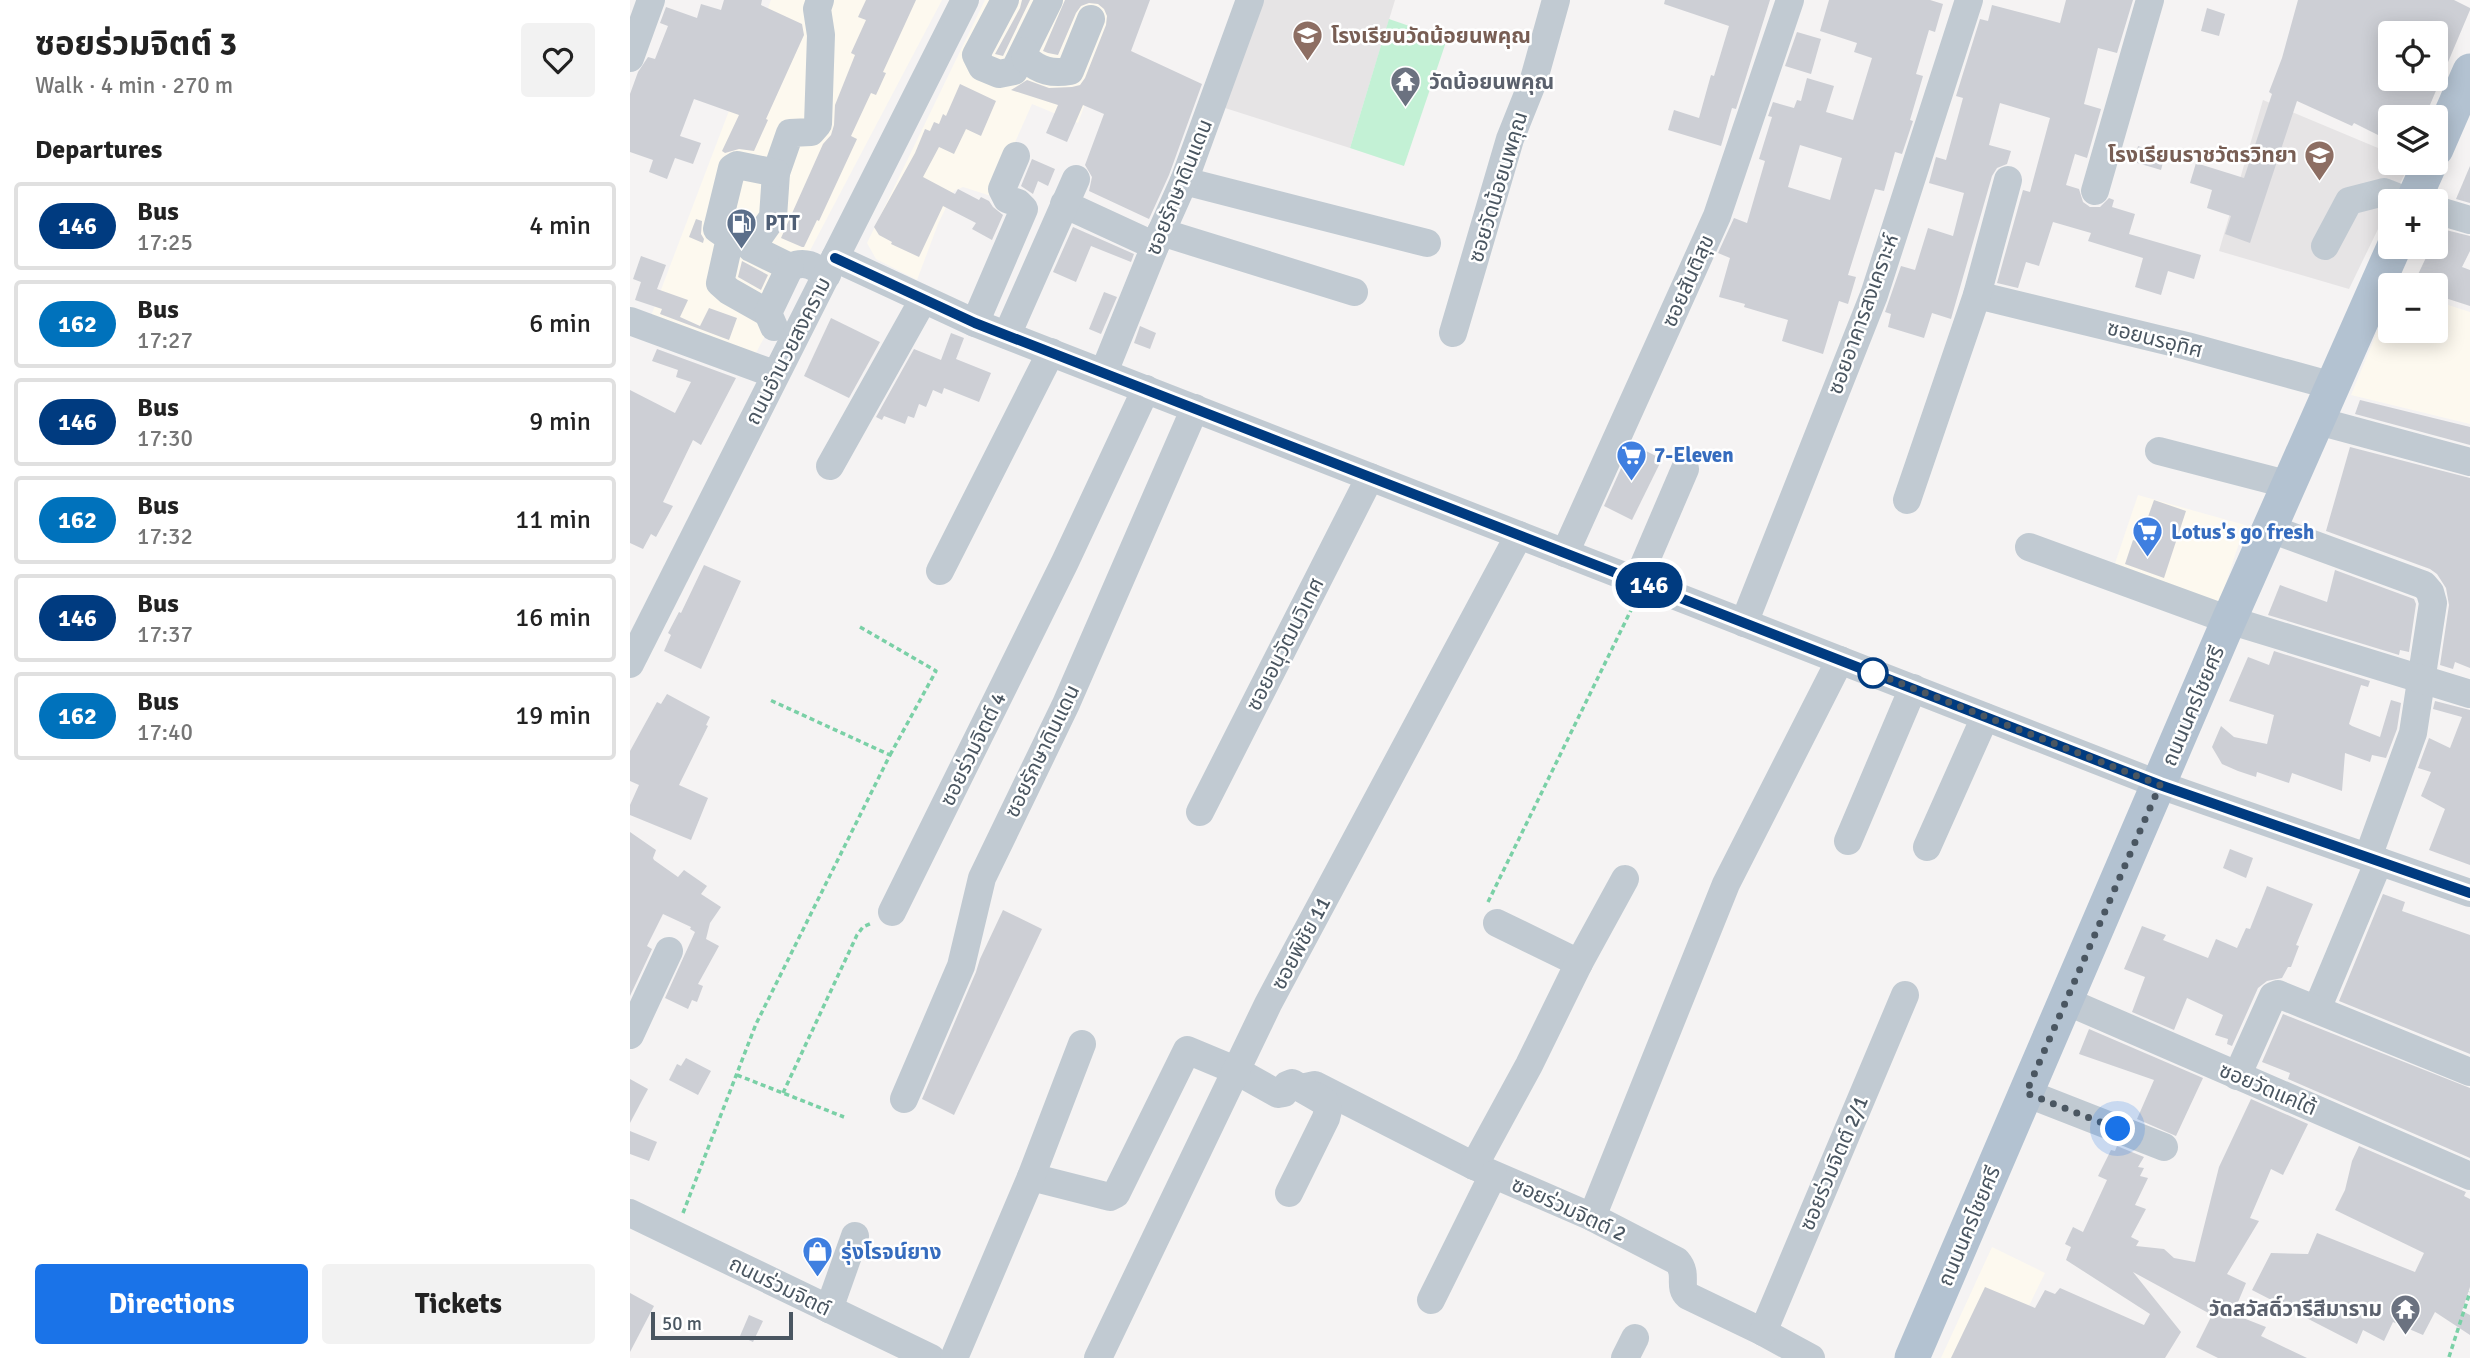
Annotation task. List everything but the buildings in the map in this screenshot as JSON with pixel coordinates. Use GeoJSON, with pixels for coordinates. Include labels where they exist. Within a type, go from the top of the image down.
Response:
{"type":"FeatureCollection","features":[{"type":"Feature","properties":{"kind":"main road"},"geometry":{"type":"LineString","coordinates":[[2448,121],[2470,71]]}},
{"type":"Feature","properties":{"kind":"main road","name":"ถนนนครไชยศรี"},"geometry":{"type":"LineString","coordinates":[[1912,1358],[2229,620],[2389,259]]}},
{"type":"Feature","properties":{"kind":"street"},"geometry":{"type":"LineString","coordinates":[[768,313],[720,283],[740,243],[774,216],[776,173],[790,133],[811,132],[818,124],[821,35],[817,9],[820,0]]}},
{"type":"Feature","properties":{"kind":"street","name":"ถนนอำนวยสงคราม"},"geometry":{"type":"LineString","coordinates":[[630,664],[965,0]]}},
{"type":"Feature","properties":{"kind":"street"},"geometry":{"type":"LineString","coordinates":[[976,55],[1005,0]]}},
{"type":"Feature","properties":{"kind":"street"},"geometry":{"type":"LineString","coordinates":[[943,44],[976,55],[982,67],[999,74],[1014,71],[1049,0]]}},
{"type":"Feature","properties":{"kind":"street","name":"ซอยรักษาดินแดน"},"geometry":{"type":"LineString","coordinates":[[1104,372],[1184,181],[1250,0]]}},
{"type":"Feature","properties":{"kind":"street","name":"ซอยวัดน้อยนพคุณ"},"geometry":{"type":"LineString","coordinates":[[1453,333],[1510,139],[1534,79],[1556,0]]}},
{"type":"Feature","properties":{"kind":"street","name":"ซอยสันติสุข"},"geometry":{"type":"LineString","coordinates":[[1566,553],[1717,216],[1790,0]]}},
{"type":"Feature","properties":{"kind":"street","name":"ซอยอาคารสงเคราะห์"},"geometry":{"type":"LineString","coordinates":[[1744,623],[1874,295],[1969,0]]}},
{"type":"Feature","properties":{"kind":"street"},"geometry":{"type":"LineString","coordinates":[[2095,191],[2150,0]]}},
{"type":"Feature","properties":{"kind":"street"},"geometry":{"type":"LineString","coordinates":[[630,58],[641,15]]}},
{"type":"Feature","properties":{"kind":"street"},"geometry":{"type":"LineString","coordinates":[[1025,51],[1026,59],[1037,68],[1055,74],[1070,71],[1091,19]]}},
{"type":"Feature","properties":{"kind":"street"},"geometry":{"type":"LineString","coordinates":[[975,323],[1024,209],[1018,203],[1007,199],[1002,188],[1016,156]]}},
{"type":"Feature","properties":{"kind":"street"},"geometry":{"type":"LineString","coordinates":[[776,173],[737,165],[732,168],[717,229],[790,267]]}},
{"type":"Feature","properties":{"kind":"street"},"geometry":{"type":"LineString","coordinates":[[1908,500],[1977,295],[2008,180]]}},
{"type":"Feature","properties":{"kind":"street"},"geometry":{"type":"LineString","coordinates":[[1184,181],[1427,243]]}},
{"type":"Feature","properties":{"kind":"street"},"geometry":{"type":"LineString","coordinates":[[1007,335],[1070,191],[1158,239],[1354,292]]}},
{"type":"Feature","properties":{"kind":"street"},"geometry":{"type":"LineString","coordinates":[[2325,246],[2349,201],[2378,194]]}},
{"type":"Feature","properties":{"kind":"street"},"geometry":{"type":"LineString","coordinates":[[2448,214],[2470,220]]}},
{"type":"Feature","properties":{"kind":"street"},"geometry":{"type":"LineString","coordinates":[[630,321],[780,363],[768,313],[790,267],[798,264],[831,266],[2160,785],[2470,893]]}},
{"type":"Feature","properties":{"kind":"street","name":"ซอยนรอุทิศ"},"geometry":{"type":"LineString","coordinates":[[1977,295],[2187,346],[2333,386]]}},
{"type":"Feature","properties":{"kind":"street"},"geometry":{"type":"LineString","coordinates":[[830,466],[923,300]]}},
{"type":"Feature","properties":{"kind":"street"},"geometry":{"type":"LineString","coordinates":[[940,571],[1051,352]]}},
{"type":"Feature","properties":{"kind":"street","name":"ซอยร่วมจิตต์ 4"},"geometry":{"type":"LineString","coordinates":[[892,912],[1059,575],[1146,389]]}},
{"type":"Feature","properties":{"kind":"street","name":"ซอยรักษาดินแดน"},"geometry":{"type":"LineString","coordinates":[[904,1099],[961,966],[982,878],[1066,704],[1195,408]]}},
{"type":"Feature","properties":{"kind":"street"},"geometry":{"type":"LineString","coordinates":[[2318,421],[2470,462]]}},
{"type":"Feature","properties":{"kind":"street"},"geometry":{"type":"LineString","coordinates":[[2159,451],[2290,485]]}},
{"type":"Feature","properties":{"kind":"street"},"geometry":{"type":"LineString","coordinates":[[1641,582],[1685,469]]}},
{"type":"Feature","properties":{"kind":"street","name":"ซอยอนุวัฒนวิเทศ"},"geometry":{"type":"LineString","coordinates":[[1200,812],[1370,477]]}},
{"type":"Feature","properties":{"kind":"street"},"geometry":{"type":"LineString","coordinates":[[2271,528],[2424,585],[2430,592],[2432,603],[2413,733],[2374,859],[2317,1009]]}},
{"type":"Feature","properties":{"kind":"street","name":"ซอยพิชัย 11"},"geometry":{"type":"LineString","coordinates":[[1098,1358],[1268,1004],[1519,535]]}},
{"type":"Feature","properties":{"kind":"street"},"geometry":{"type":"LineString","coordinates":[[2029,547],[2229,620],[2470,694]]}},
{"type":"Feature","properties":{"kind":"street"},"geometry":{"type":"LineString","coordinates":[[1592,1217],[1726,884],[1839,660]]}},
{"type":"Feature","properties":{"kind":"street"},"geometry":{"type":"LineString","coordinates":[[1848,841],[1913,688]]}},
{"type":"Feature","properties":{"kind":"street"},"geometry":{"type":"LineString","coordinates":[[1927,847],[1985,717]]}},
{"type":"Feature","properties":{"kind":"street"},"geometry":{"type":"LineString","coordinates":[[1431,1300],[1529,1065],[1579,963],[1625,879]]}},
{"type":"Feature","properties":{"kind":"street"},"geometry":{"type":"LineString","coordinates":[[1492,914],[1579,963]]}},
{"type":"Feature","properties":{"kind":"street"},"geometry":{"type":"LineString","coordinates":[[630,1035],[669,951]]}},
{"type":"Feature","properties":{"kind":"street"},"geometry":{"type":"LineString","coordinates":[[2237,1076],[2273,996],[2278,994],[2470,1072]]}},
{"type":"Feature","properties":{"kind":"street","name":"ซอยร่วมจิตต์ 2/1"},"geometry":{"type":"LineString","coordinates":[[1763,1332],[1905,995]]}},
{"type":"Feature","properties":{"kind":"street","name":"ซอยวัดแคใต้"},"geometry":{"type":"LineString","coordinates":[[2066,1001],[2470,1176]]}},
{"type":"Feature","properties":{"kind":"street"},"geometry":{"type":"LineString","coordinates":[[954,1358],[1031,1177],[1082,1044]]}},
{"type":"Feature","properties":{"kind":"street"},"geometry":{"type":"LineString","coordinates":[[1031,1177],[1110,1197],[1116,1194],[1186,1050],[1235,1070]]}},
{"type":"Feature","properties":{"kind":"street","name":"ซอยร่วมจิตต์ 2"},"geometry":{"type":"LineString","coordinates":[[1235,1070],[1278,1094],[1284,1093],[1290,1084],[1301,1088],[1315,1085],[1483,1171],[1592,1217],[1677,1261],[1684,1276],[1683,1292],[1688,1296],[1811,1358]]}},
{"type":"Feature","properties":{"kind":"street"},"geometry":{"type":"LineString","coordinates":[[1289,1192],[1328,1110],[1325,1102],[1301,1088]]}},
{"type":"Feature","properties":{"kind":"street"},"geometry":{"type":"LineString","coordinates":[[2026,1093],[2164,1147]]}},
{"type":"Feature","properties":{"kind":"street","name":"ถนนร่วมจิตต์"},"geometry":{"type":"LineString","coordinates":[[630,1213],[931,1358]]}},
{"type":"Feature","properties":{"kind":"street"},"geometry":{"type":"LineString","coordinates":[[829,1309],[856,1236]]}},
{"type":"Feature","properties":{"kind":"path"},"geometry":{"type":"LineString","coordinates":[[1492,914],[1641,582]]}},
{"type":"Feature","properties":{"kind":"path"},"geometry":{"type":"LineString","coordinates":[[680,1221],[756,1024],[890,755],[936,671],[860,627]]}},
{"type":"Feature","properties":{"kind":"path"},"geometry":{"type":"LineString","coordinates":[[769,700],[890,755]]}},
{"type":"Feature","properties":{"kind":"path"},"geometry":{"type":"LineString","coordinates":[[783,1093],[857,935],[863,927],[892,912]]}},
{"type":"Feature","properties":{"kind":"path"},"geometry":{"type":"LineString","coordinates":[[737,1075],[844,1117]]}},
{"type":"Feature","properties":{"kind":"path"},"geometry":{"type":"LineString","coordinates":[[2449,1357],[2468,1307],[2470,1292]]}},
{"type":"Feature","properties":{"kind":"shaded area"},"geometry":{"type":"Polygon","coordinates":[[[771,0],[942,0],[747,370],[648,324],[771,0]]]}},
{"type":"Feature","properties":{"kind":"shaded area"},"geometry":{"type":"Polygon","coordinates":[[[985,0],[1124,0],[1078,123],[1032,104],[991,196],[963,187],[954,191],[938,224],[917,280],[876,259],[867,243],[985,0]]]}},
{"type":"Feature","properties":{"kind":"shaded area","name":"โรงเรียนวัดน้อยนพคุณ"},"geometry":{"type":"Polygon","coordinates":[[[1262,0],[1395,0],[1350,148],[1225,108],[1262,0]]]}},
{"type":"Feature","properties":{"kind":"shaded area","name":"โรงเรียนราชวัตรวิทยา"},"geometry":{"type":"Polygon","coordinates":[[[2263,100],[2378,148],[2378,175],[2404,175],[2397,189],[2378,189],[2378,229],[2349,289],[2219,251],[2263,100]]]}},
{"type":"Feature","properties":{"kind":"shaded area"},"geometry":{"type":"Polygon","coordinates":[[[2448,305],[2470,312],[2470,424],[2351,395],[2378,330],[2378,343],[2448,343],[2448,305]]]}},
{"type":"Feature","properties":{"kind":"shaded area"},"geometry":{"type":"Polygon","coordinates":[[[2138,495],[2245,525],[2213,623],[2108,584],[2138,495]]]}},
{"type":"Feature","properties":{"kind":"shaded area"},"geometry":{"type":"Polygon","coordinates":[[[1992,1247],[2045,1273],[2021,1322],[2083,1358],[1941,1358],[1992,1247]]]}},
{"type":"Feature","properties":{"kind":"green space"},"geometry":{"type":"Polygon","coordinates":[[[1389,19],[1447,39],[1404,166],[1350,148],[1389,19]]]}},
{"type":"Feature","properties":{"kind":"bus line","name":"146"},"geometry":{"type":"LineString","coordinates":[[835,258],[975,323],[2160,785],[2470,893]]}},
{"type":"Feature","properties":{"kind":"place","name":"โรงเรียนวัดน้อยนพคุณ"},"geometry":{"type":"Point","coordinates":[1308,63]}},
{"type":"Feature","properties":{"kind":"place","name":"วัดน้อยนพคุณ"},"geometry":{"type":"Point","coordinates":[1406,109]}},
{"type":"Feature","properties":{"kind":"place","name":"โรงเรียนราชวัตรวิทยา"},"geometry":{"type":"Point","coordinates":[2320,182]}},
{"type":"Feature","properties":{"kind":"place","name":"PTT"},"geometry":{"type":"Point","coordinates":[742,250]}},
{"type":"Feature","properties":{"kind":"place","name":"7-Eleven"},"geometry":{"type":"Point","coordinates":[1631,482]}},
{"type":"Feature","properties":{"kind":"place","name":"Lotus's go fresh"},"geometry":{"type":"Point","coordinates":[2148,559]}},
{"type":"Feature","properties":{"kind":"place","name":"รุ่งโรจน์ยาง"},"geometry":{"type":"Point","coordinates":[818,1279]}},
{"type":"Feature","properties":{"kind":"place","name":"วัดสวัสดิ์วารีสีมาราม"},"geometry":{"type":"Point","coordinates":[2405,1336]}},
{"type":"Feature","properties":{"kind":"route"},"geometry":{"type":"LineString","coordinates":[[1873,673],[1864,669],[2160,785],[2026,1093],[2118,1129]]}}]}
